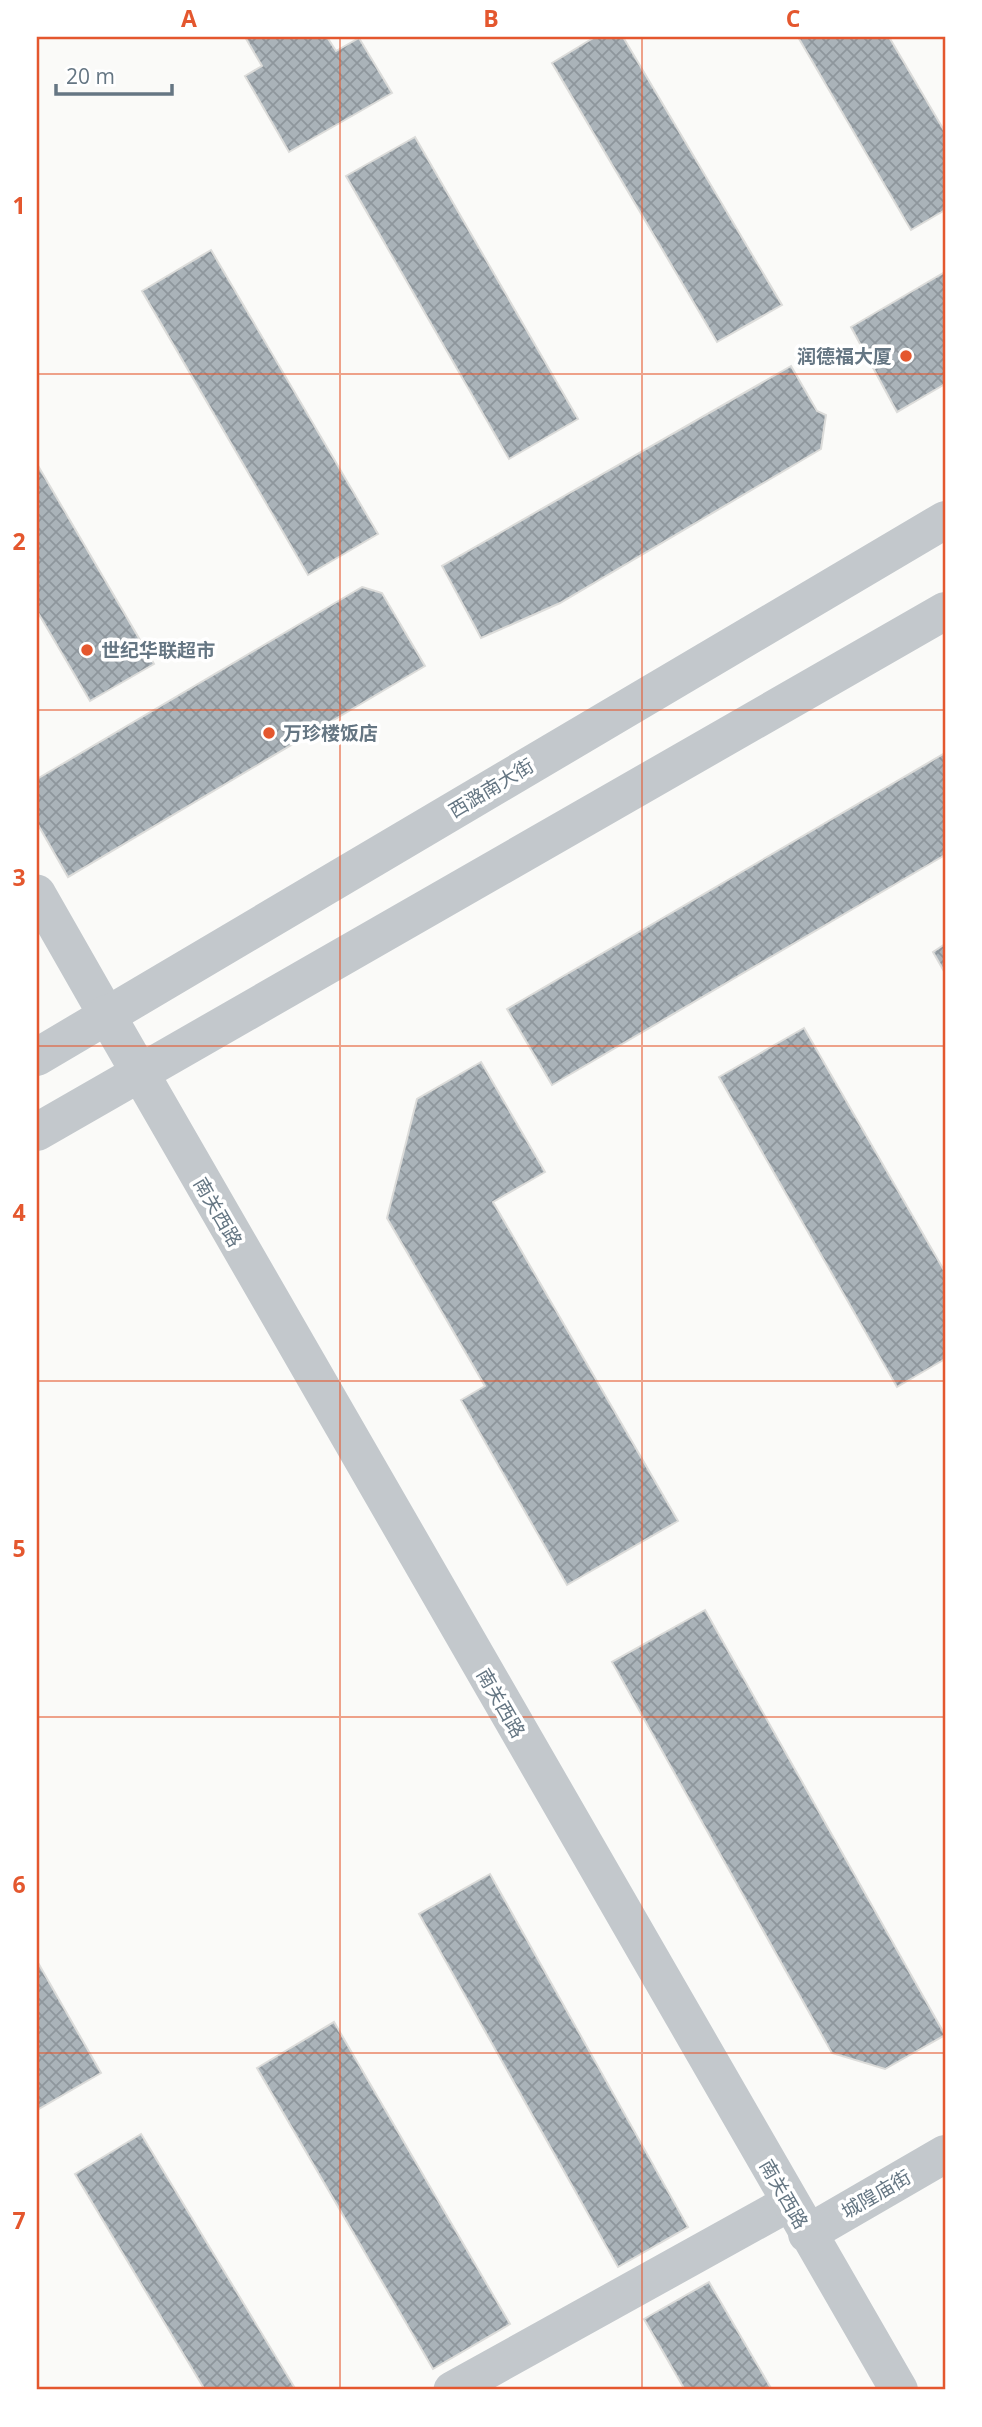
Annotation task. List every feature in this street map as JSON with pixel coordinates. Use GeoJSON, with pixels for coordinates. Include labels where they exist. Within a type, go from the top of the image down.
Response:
{"type":"FeatureCollection","features":[{"type":"Feature","properties":{"kind":"street","name":"西潞南大街"},"geometry":{"type":"LineString","coordinates":[[37,1057],[945,520]]}},
{"type":"Feature","properties":{"kind":"street"},"geometry":{"type":"LineString","coordinates":[[37,1132],[945,611]]}},
{"type":"Feature","properties":{"kind":"street"},"geometry":{"type":"LineString","coordinates":[[37,893],[107,1014]]}},
{"type":"Feature","properties":{"kind":"street","name":"南关西路"},"geometry":{"type":"LineString","coordinates":[[107,1014],[798,2219],[899,2390]]}},
{"type":"Feature","properties":{"kind":"street","name":"城隍庙街"},"geometry":{"type":"LineString","coordinates":[[798,2219],[945,2154]]}},
{"type":"Feature","properties":{"kind":"street"},"geometry":{"type":"LineString","coordinates":[[452,2390],[798,2219]]}},
{"type":"Feature","properties":{"kind":"building"},"geometry":{"type":"Polygon","coordinates":[[[245,37],[327,37],[336,51],[359,38],[392,93],[289,152],[245,76],[262,66],[245,37]]]}},
{"type":"Feature","properties":{"kind":"building"},"geometry":{"type":"Polygon","coordinates":[[[595,37],[623,37],[782,305],[717,342],[552,63],[595,37]]]}},
{"type":"Feature","properties":{"kind":"building"},"geometry":{"type":"Polygon","coordinates":[[[798,37],[889,37],[945,132],[945,210],[911,230],[798,37]]]}},
{"type":"Feature","properties":{"kind":"building"},"geometry":{"type":"Polygon","coordinates":[[[415,137],[578,419],[509,459],[346,176],[415,137]]]}},
{"type":"Feature","properties":{"kind":"building"},"geometry":{"type":"Polygon","coordinates":[[[211,250],[378,534],[308,575],[142,291],[211,250]]]}},
{"type":"Feature","properties":{"kind":"building","name":"润德福大厦"},"geometry":{"type":"Polygon","coordinates":[[[945,272],[945,384],[897,412],[851,327],[945,272]]]}},
{"type":"Feature","properties":{"kind":"building"},"geometry":{"type":"Polygon","coordinates":[[[791,366],[817,411],[826,415],[821,449],[560,603],[481,638],[442,566],[791,366]]]}},
{"type":"Feature","properties":{"kind":"building"},"geometry":{"type":"Polygon","coordinates":[[[37,464],[154,664],[90,701],[37,611],[37,464]]]}},
{"type":"Feature","properties":{"kind":"building"},"geometry":{"type":"Polygon","coordinates":[[[362,587],[382,593],[425,666],[68,877],[37,823],[37,779],[362,587]]]}},
{"type":"Feature","properties":{"kind":"building"},"geometry":{"type":"Polygon","coordinates":[[[945,753],[945,855],[552,1085],[507,1009],[945,753]]]}},
{"type":"Feature","properties":{"kind":"building"},"geometry":{"type":"Polygon","coordinates":[[[945,944],[945,973],[933,952],[945,944]]]}},
{"type":"Feature","properties":{"kind":"building"},"geometry":{"type":"Polygon","coordinates":[[[804,1028],[945,1272],[945,1359],[897,1387],[719,1077],[804,1028]]]}},
{"type":"Feature","properties":{"kind":"building"},"geometry":{"type":"Polygon","coordinates":[[[481,1062],[545,1172],[493,1202],[678,1521],[567,1585],[461,1400],[485,1386],[387,1218],[417,1099],[481,1062]]]}},
{"type":"Feature","properties":{"kind":"building"},"geometry":{"type":"Polygon","coordinates":[[[705,1610],[945,2035],[885,2069],[832,2053],[612,1662],[705,1610]]]}},
{"type":"Feature","properties":{"kind":"building"},"geometry":{"type":"Polygon","coordinates":[[[490,1874],[688,2227],[618,2267],[419,1914],[490,1874]]]}},
{"type":"Feature","properties":{"kind":"building"},"geometry":{"type":"Polygon","coordinates":[[[37,1961],[101,2073],[37,2110],[37,1961]]]}},
{"type":"Feature","properties":{"kind":"building"},"geometry":{"type":"Polygon","coordinates":[[[334,2022],[510,2324],[433,2369],[257,2068],[334,2022]]]}},
{"type":"Feature","properties":{"kind":"building"},"geometry":{"type":"Polygon","coordinates":[[[141,2134],[296,2390],[205,2390],[75,2174],[141,2134]]]}},
{"type":"Feature","properties":{"kind":"building"},"geometry":{"type":"Polygon","coordinates":[[[709,2282],[772,2390],[685,2390],[644,2319],[709,2282]]]}},
{"type":"Feature","properties":{"kind":"place","name":"润德福大厦"},"geometry":{"type":"Point","coordinates":[906,356]}},
{"type":"Feature","properties":{"kind":"place","name":"世纪华联超市"},"geometry":{"type":"Point","coordinates":[87,650]}},
{"type":"Feature","properties":{"kind":"place","name":"万珍楼饭店"},"geometry":{"type":"Point","coordinates":[269,733]}}]}
